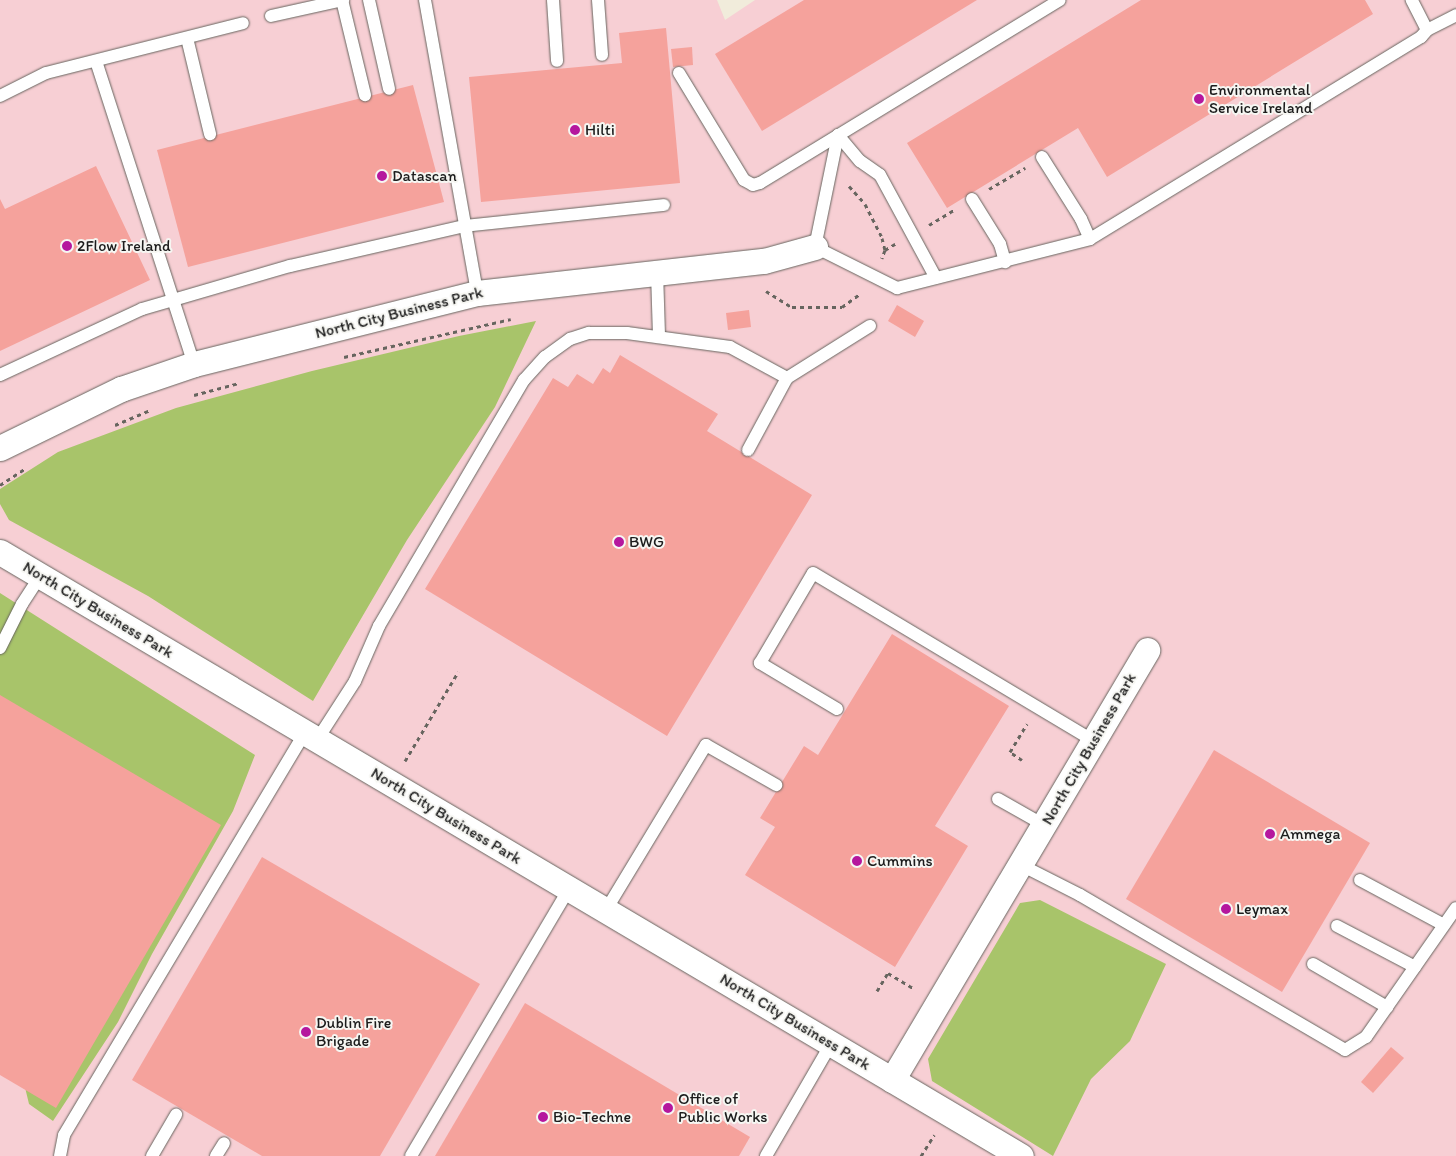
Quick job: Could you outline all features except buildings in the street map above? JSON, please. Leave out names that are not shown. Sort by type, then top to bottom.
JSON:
[{"type":"street","name":"North City Business Park","points":[[0,448],[121,389],[194,364],[477,292],[764,261],[815,247]]},
{"type":"street","name":"North City Business Park","points":[[0,552],[1021,1156]]},
{"type":"street","name":"North City Business Park","points":[[892,1080],[1147,650]]},
{"type":"lane","points":[[271,16],[342,0],[365,95]]},
{"type":"lane","points":[[369,0],[389,89]]},
{"type":"lane","points":[[425,0],[477,292]]},
{"type":"lane","points":[[552,0],[557,61]]},
{"type":"lane","points":[[598,0],[602,55]]},
{"type":"lane","points":[[679,73],[744,180],[753,185],[760,183],[1060,0]]},
{"type":"lane","points":[[1412,0],[1427,30]]},
{"type":"lane","points":[[838,135],[815,247],[898,288],[1090,239],[1421,37],[1427,30],[1456,15]]},
{"type":"lane","points":[[0,96],[46,73],[243,23]]},
{"type":"lane","points":[[187,38],[210,134]]},
{"type":"lane","points":[[96,61],[171,298],[194,364]]},
{"type":"lane","points":[[838,135],[860,161],[880,175],[936,278]]},
{"type":"lane","points":[[1042,157],[1081,219],[1090,239]]},
{"type":"lane","points":[[972,199],[1000,244],[1005,262]]},
{"type":"lane","points":[[0,375],[142,309],[171,298],[290,266],[464,226],[664,205]]},
{"type":"lane","points":[[657,272],[659,338]]},
{"type":"lane","points":[[748,450],[787,378],[870,326]]},
{"type":"lane","points":[[60,1156],[64,1135],[311,736],[356,681],[379,626],[524,380],[545,357],[570,339],[580,336],[627,333],[730,347],[787,378]]},
{"type":"lane","points":[[837,709],[760,663],[813,573],[1094,741]]},
{"type":"lane","points":[[0,648],[22,604],[41,576]]},
{"type":"lane","points":[[606,910],[706,745],[776,785]]},
{"type":"lane","points":[[998,799],[1044,825]]},
{"type":"lane","points":[[1021,865],[1080,895],[1345,1050],[1366,1037],[1456,908]]},
{"type":"lane","points":[[1360,880],[1444,925]]},
{"type":"lane","points":[[411,1156],[569,888]]},
{"type":"lane","points":[[1337,926],[1415,967]]},
{"type":"lane","points":[[1313,964],[1387,1007]]},
{"type":"lane","points":[[766,1156],[831,1044]]},
{"type":"lane","points":[[152,1156],[176,1115]]},
{"type":"lane","points":[[216,1156],[224,1143]]},
{"type":"path","points":[[759,291],[768,290],[792,307],[842,307],[863,292],[876,278],[885,250],[882,238],[865,204],[850,186]]},
{"type":"path","points":[[341,358],[518,317]]},
{"type":"path","points":[[185,398],[248,381]]},
{"type":"path","points":[[114,425],[158,407]]},
{"type":"path","points":[[0,486],[31,464]]},
{"type":"path","points":[[392,784],[458,672]]},
{"type":"path","points":[[1022,760],[1010,752],[1037,707]]},
{"type":"path","points":[[877,990],[888,973],[938,1003]]},
{"type":"shaded area","points":[[0,0],[717,0],[725,20],[755,0],[1456,0],[1456,1156],[0,1156]]},
{"type":"green space","points":[[536,321],[495,407],[407,540],[313,701],[148,596],[9,520],[0,504],[0,489],[58,452],[176,408],[312,371],[459,336]]},
{"type":"green space","points":[[0,593],[255,755],[233,811],[152,954],[118,1022],[53,1121],[29,1104],[9,1021],[0,1017]]},
{"type":"green space","points":[[1040,900],[1166,964],[1130,1041],[1091,1079],[1053,1156],[932,1081],[928,1059],[1020,903]]},
{"type":"place","name":"Environmental Service Ireland","points":[[1199,99]]},
{"type":"place","name":"Hilti","points":[[575,130]]},
{"type":"place","name":"Datascan","points":[[382,176]]},
{"type":"place","name":"2Flow Ireland","points":[[67,246]]},
{"type":"place","name":"BWG","points":[[619,542]]},
{"type":"place","name":"Ammega","points":[[1270,834]]},
{"type":"place","name":"Cummins","points":[[857,861]]},
{"type":"place","name":"Leymax","points":[[1226,909]]},
{"type":"place","name":"Dublin Fire Brigade","points":[[306,1032]]},
{"type":"place","name":"Office of Public Works","points":[[668,1108]]},
{"type":"place","name":"Bio-Techne","points":[[543,1117]]}]
